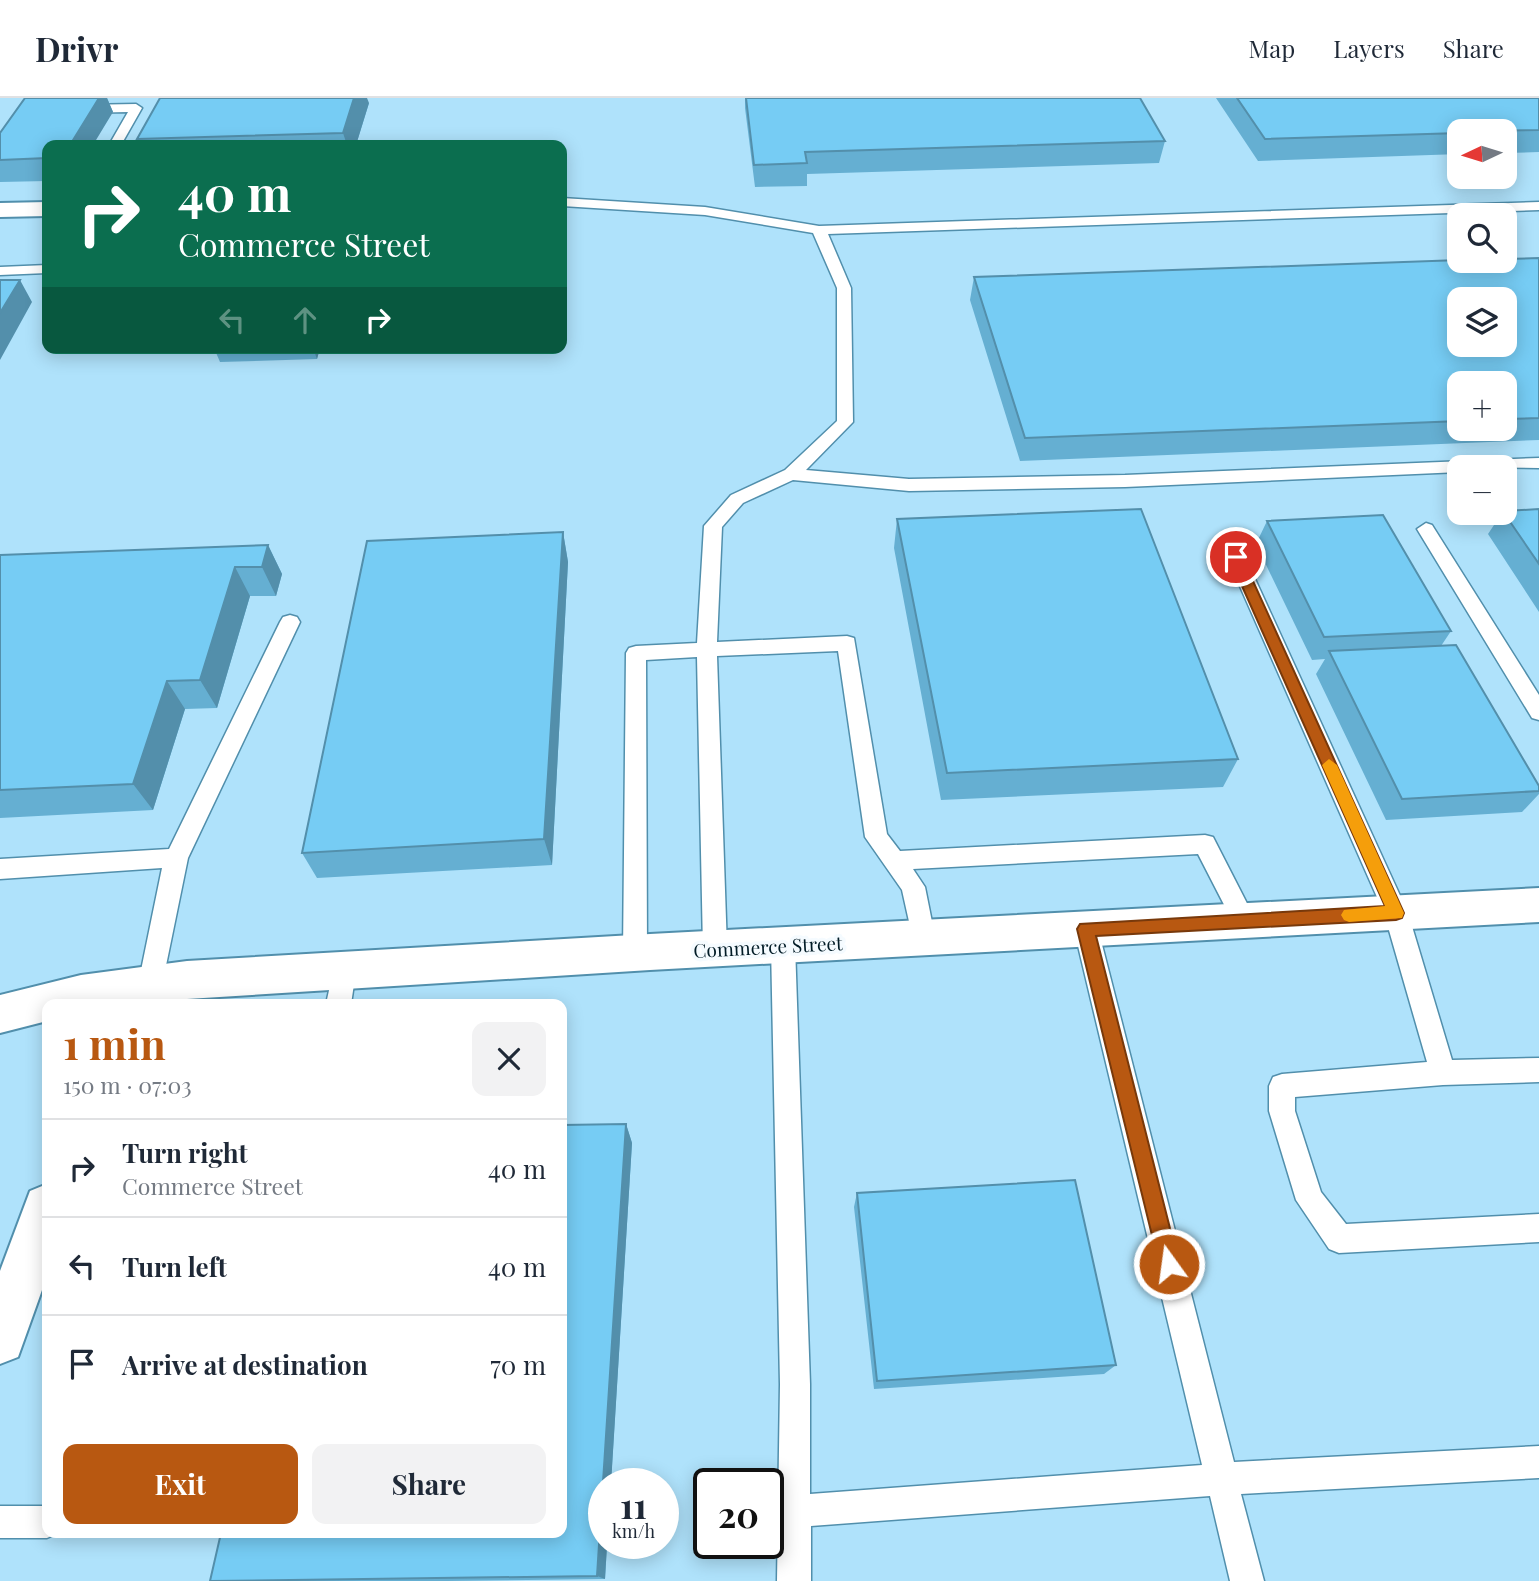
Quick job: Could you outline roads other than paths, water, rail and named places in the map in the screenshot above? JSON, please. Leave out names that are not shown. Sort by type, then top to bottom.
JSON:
[{"type":"street","points":[[0,210],[42,209]]},
{"type":"street","name":"Commerce Street","points":[[81,999],[150,985],[341,988],[635,953],[1539,905]]},
{"type":"street","name":"Commerce Street","points":[[0,1014],[42,1006]]},
{"type":"street","points":[[0,1339],[42,1222]]},
{"type":"lane","points":[[72,109],[136,107],[118,140]]},
{"type":"lane","points":[[567,202],[705,211],[820,230],[1539,206]]},
{"type":"lane","points":[[715,949],[707,650],[713,526],[737,499],[791,474],[845,422],[844,288],[820,230]]},
{"type":"lane","points":[[0,271],[42,269]]},
{"type":"lane","points":[[791,474],[922,485],[1125,481],[1539,463]]},
{"type":"lane","points":[[1426,529],[1539,712]]},
{"type":"lane","points":[[1236,557],[1396,913],[1443,1073]]},
{"type":"lane","points":[[150,985],[176,858],[290,622]]},
{"type":"lane","points":[[635,953],[636,653],[847,643],[876,837],[914,887],[923,937]]},
{"type":"lane","points":[[894,861],[1205,844],[1244,921]]},
{"type":"lane","points":[[0,869],[176,858]]},
{"type":"lane","points":[[1086,929],[1247,1581]]},
{"type":"lane","points":[[783,945],[795,1384],[794,1581]]},
{"type":"lane","points":[[1539,1070],[1443,1073],[1282,1086],[1282,1111],[1310,1200],[1339,1239],[1539,1228]]},
{"type":"lane","points":[[794,1511],[1222,1479],[1539,1462]]},
{"type":"lane","points":[[0,1522],[42,1522]]}]
